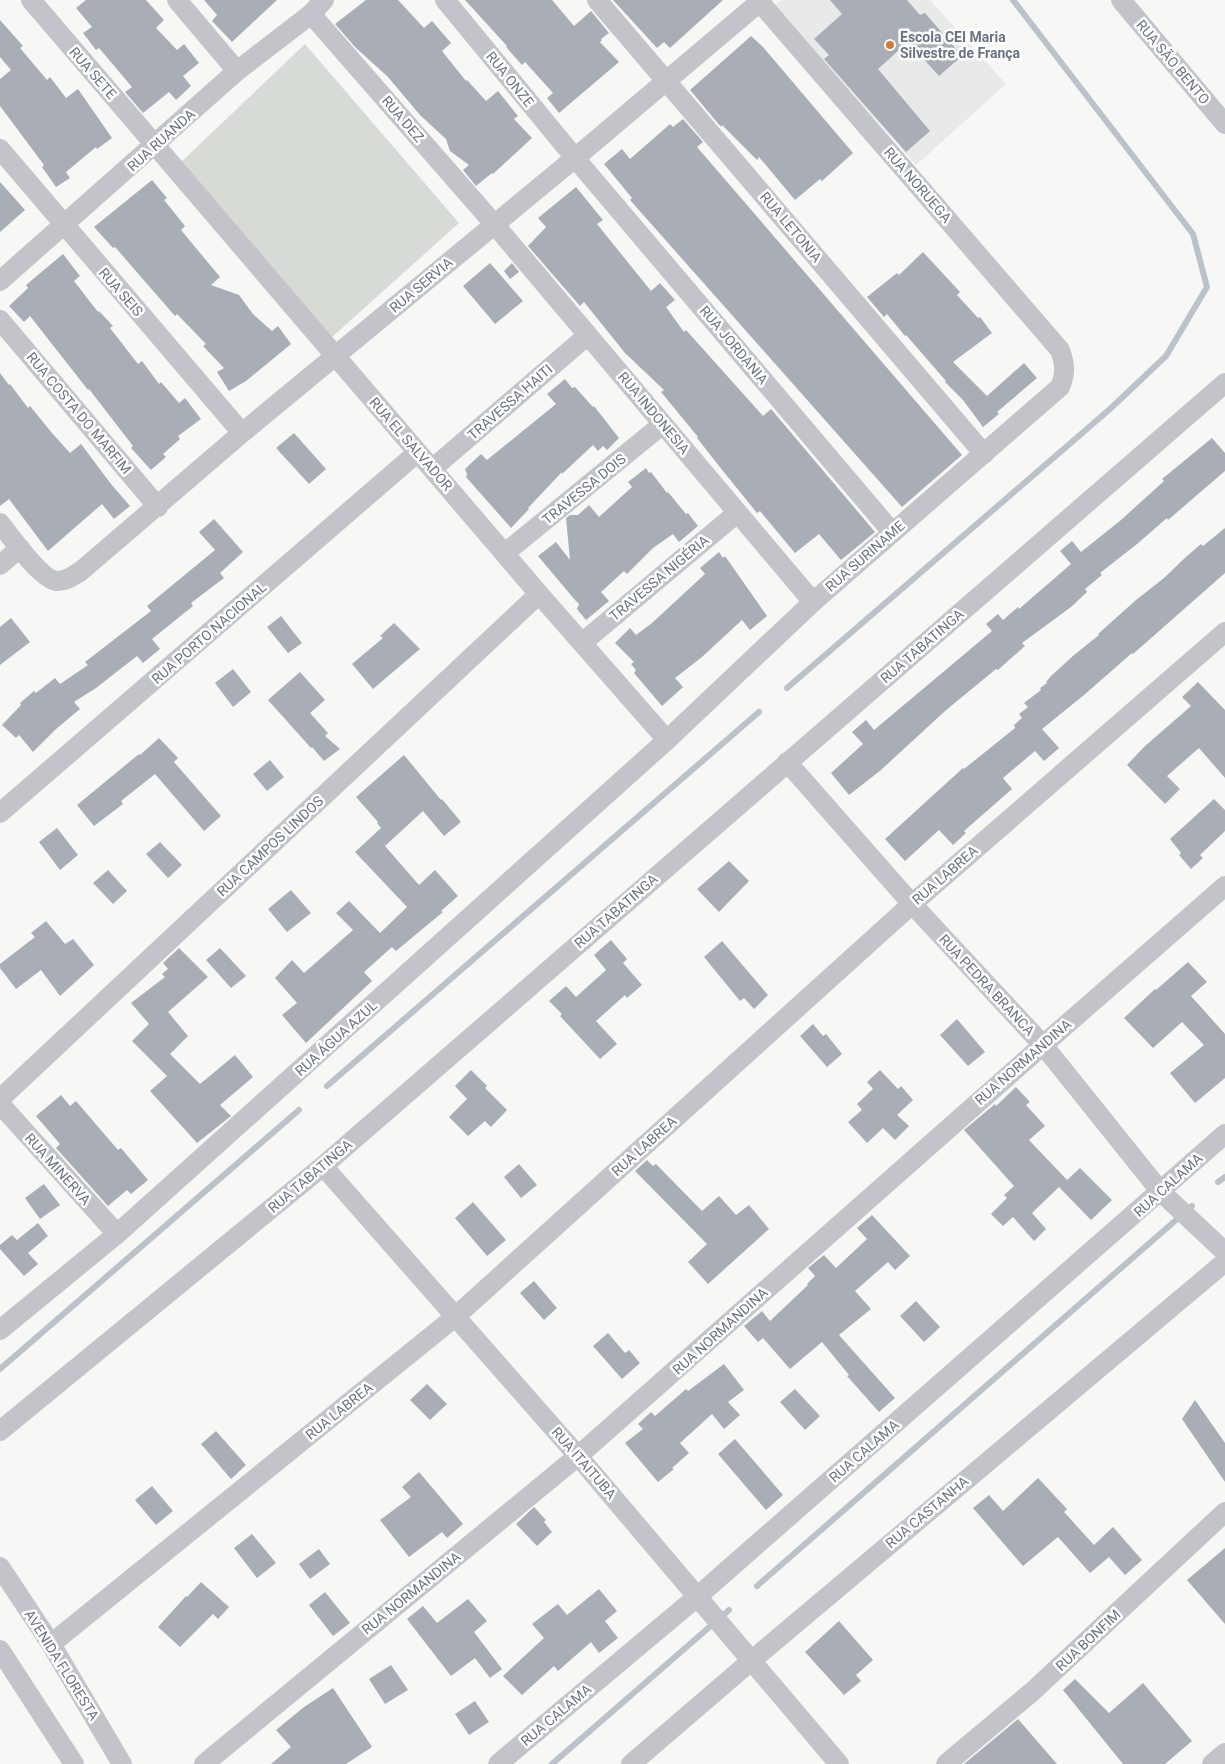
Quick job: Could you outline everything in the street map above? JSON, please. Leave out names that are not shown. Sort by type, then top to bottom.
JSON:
[{"type":"street","name":"RUA SETE","points":[[31,0],[155,145]]},
{"type":"street","points":[[177,0],[237,71]]},
{"type":"street","name":"RUA ONZE","points":[[445,0],[575,158]]},
{"type":"street","name":"RUA LETONIA","points":[[597,0],[984,454]]},
{"type":"street","name":"RUA SÃO BENTO","points":[[1121,0],[1225,124]]},
{"type":"street","name":"RUA SERVIA","points":[[20,548],[45,576],[56,581],[67,579],[81,571],[760,1]]},
{"type":"street","name":"RUA NORUEGA","points":[[760,1],[1060,350],[1065,364],[1064,376]]},
{"type":"street","name":"RUA RUANDA","points":[[0,281],[237,71],[318,7]]},
{"type":"street","name":"RUA DEZ","points":[[318,7],[495,224]]},
{"type":"street","name":"RUA EL SALVADOR","points":[[155,145],[539,594],[668,740]]},
{"type":"street","name":"RUA SEIS","points":[[0,149],[242,434]]},
{"type":"street","name":"RUA JORDANIA","points":[[575,158],[892,532]]},
{"type":"street","name":"RUA INDONESIA","points":[[495,224],[812,602]]},
{"type":"street","name":"RUA COSTA DO MARFIM","points":[[0,320],[158,507]]},
{"type":"street","name":"TRAVESSA HAITI","points":[[432,469],[588,335]]},
{"type":"street","name":"RUA SURINAME","points":[[668,740],[812,602],[1060,387],[1064,376]]},
{"type":"street","name":"RUA TABATINGA","points":[[0,1431],[323,1166],[1225,383]]},
{"type":"street","name":"TRAVESSA DOIS","points":[[505,553],[663,424]]},
{"type":"street","name":"RUA PORTO NACIONAL","points":[[0,813],[418,452]]},
{"type":"street","name":"TRAVESSA NIGÉRIA","points":[[582,643],[737,513]]},
{"type":"street","points":[[0,523],[20,548],[0,565]]},
{"type":"street","name":"RUA CAMPOS LINDOS","points":[[0,1099],[539,594]]},
{"type":"street","name":"RUA LABREA","points":[[51,1644],[456,1317],[912,904],[1225,632]]},
{"type":"street","name":"RUA ÁGUA AZUL","points":[[0,1330],[117,1234],[668,740]]},
{"type":"street","name":"RUA PEDRA BRANCA","points":[[787,762],[912,904],[1043,1045],[1162,1192],[1225,1252]]},
{"type":"street","name":"RUA NORMANDINA","points":[[204,1764],[578,1456],[1225,886]]},
{"type":"street","name":"RUA MINERVA","points":[[0,1104],[117,1234]]},
{"type":"street","name":"RUA CALAMA","points":[[498,1764],[698,1596],[1162,1192],[1225,1134]]},
{"type":"street","name":"RUA ITAITUBA","points":[[323,1166],[578,1456],[839,1764]]},
{"type":"street","name":"RUA CASTANHA","points":[[631,1764],[1225,1262]]},
{"type":"street","name":"RUA BONFIM","points":[[946,1764],[1033,1691],[1225,1512]]},
{"type":"street","name":"AVENIDA FLORESTA","points":[[0,1567],[51,1644],[122,1764]]},
{"type":"street","points":[[0,1650],[74,1764]]},
{"type":"street","points":[[1212,1764],[1225,1753]]},
{"type":"shaded area","name":"Escola CEI Maria Silvestre de França","points":[[781,0],[930,0],[1006,84],[916,165],[774,6]]},
{"type":"shaded area","points":[[305,44],[459,223],[331,338],[181,162]]},
{"type":"building","points":[[86,0],[146,0],[164,20],[156,28],[177,50],[184,44],[199,63],[183,76],[191,86],[176,100],[169,92],[143,113],[125,92],[132,87],[99,48],[96,50],[83,33],[92,27],[76,8]]},
{"type":"building","points":[[204,0],[277,0],[232,42],[212,21],[217,15]]},
{"type":"building","points":[[366,0],[398,0],[424,28],[432,21],[451,43],[442,51],[466,81],[486,101],[498,91],[518,116],[514,119],[532,138],[493,174],[476,186],[463,170],[469,165],[450,151],[446,139],[420,115],[388,77],[355,47],[335,24]]},
{"type":"building","points":[[465,0],[552,0],[574,26],[591,11],[609,33],[600,42],[619,62],[559,113],[547,98],[553,93],[525,62],[522,65]]},
{"type":"building","points":[[613,0],[723,0],[670,48],[664,42],[657,48]]},
{"type":"building","points":[[830,0],[907,0],[920,15],[925,13],[962,56],[939,76],[908,42],[878,69],[930,131],[906,152],[824,59],[829,55],[814,39],[842,14]]},
{"type":"building","points":[[0,20],[23,46],[20,48],[47,80],[50,77],[66,98],[78,89],[112,138],[97,149],[96,147],[66,172],[70,178],[56,187],[42,167],[44,165],[0,106],[0,79],[11,70],[0,57]]},
{"type":"building","points":[[751,36],[763,47],[853,153],[822,181],[820,179],[795,200],[759,157],[757,160],[722,125],[721,127],[690,90]]},
{"type":"building","points":[[683,119],[703,142],[697,147],[962,455],[902,507],[630,200],[632,198],[604,164],[622,149],[630,159],[670,124],[673,127]]},
{"type":"building","points":[[152,180],[167,198],[164,200],[185,226],[181,230],[220,277],[211,285],[239,295],[253,314],[272,331],[278,326],[291,344],[246,381],[229,391],[217,372],[224,368],[203,346],[206,344],[177,314],[175,316],[115,247],[113,248],[94,227]]},
{"type":"building","points":[[0,182],[25,210],[0,232]]},
{"type":"building","points":[[576,187],[603,220],[597,224],[651,291],[660,283],[675,300],[666,307],[684,332],[686,330],[763,416],[771,409],[875,532],[841,560],[819,534],[795,553],[760,511],[757,513],[723,471],[661,392],[664,390],[625,353],[584,302],[580,306],[528,246],[546,227],[538,218]]},
{"type":"building","points":[[923,252],[960,292],[957,295],[978,318],[980,317],[992,333],[953,362],[987,396],[1024,363],[1037,378],[997,412],[999,414],[983,427],[963,400],[945,382],[906,335],[887,314],[884,317],[867,297],[897,273],[899,275]]},
{"type":"building","points":[[63,254],[80,276],[74,281],[98,312],[113,326],[110,328],[138,364],[142,361],[159,384],[161,382],[179,403],[185,398],[201,419],[178,436],[180,439],[163,454],[166,457],[151,470],[131,448],[133,446],[30,316],[24,322],[9,306],[28,288],[26,285]]},
{"type":"building","points":[[490,263],[523,301],[495,324],[463,286]]},
{"type":"building","points":[[512,263],[519,272],[510,279],[504,271]]},
{"type":"building","points":[[0,373],[28,408],[30,406],[70,453],[81,444],[130,506],[114,519],[102,504],[48,551],[9,499],[0,506]]},
{"type":"building","points":[[565,379],[572,388],[575,387],[594,406],[619,438],[607,450],[603,446],[598,451],[593,445],[562,474],[562,472],[511,528],[466,477],[465,469],[481,454],[487,460],[556,404],[547,394]]},
{"type":"building","points":[[294,433],[326,469],[309,484],[276,448]]},
{"type":"building","points":[[1212,438],[1225,453],[1225,471],[1168,520],[1167,518],[1100,573],[1102,575],[1085,589],[1087,592],[1071,607],[1022,643],[1025,646],[998,670],[996,669],[945,711],[881,770],[849,795],[831,773],[863,744],[852,732],[866,720],[874,730],[992,631],[986,624],[998,614],[1003,620],[1018,607],[1019,609],[1071,564],[1060,551],[1072,541],[1081,552],[1121,520],[1164,481],[1162,479]]},
{"type":"building","points":[[646,468],[698,526],[679,542],[673,534],[653,548],[627,574],[624,571],[601,592],[609,601],[586,620],[577,609],[579,604],[538,556],[556,542],[570,560],[566,518],[570,515],[578,515],[589,505],[599,517],[632,487],[628,482]]},
{"type":"building","points":[[214,519],[243,552],[220,573],[224,578],[191,603],[193,606],[152,639],[160,649],[143,663],[137,656],[96,688],[74,702],[80,709],[33,752],[19,735],[16,738],[2,725],[21,705],[20,703],[34,691],[36,693],[55,678],[60,684],[88,665],[85,662],[151,611],[147,606],[215,550],[199,532]]},
{"type":"building","points":[[1225,528],[1225,573],[1133,654],[1042,729],[1059,748],[1044,761],[1035,751],[1003,778],[1012,789],[964,831],[966,833],[953,845],[939,830],[905,861],[885,839],[963,768],[1015,728],[1014,725],[1022,718],[1019,714],[1028,707],[1024,703],[1041,690],[1040,688],[1047,683],[1051,676],[1201,544],[1203,546]]},
{"type":"building","points":[[719,552],[723,558],[725,556],[767,616],[750,630],[742,620],[702,657],[675,678],[683,687],[662,706],[634,673],[636,670],[631,664],[634,662],[615,643],[630,628],[636,635],[652,623],[705,574],[700,568]]},
{"type":"building","points":[[281,616],[302,643],[288,653],[267,627]]},
{"type":"building","points":[[11,618],[30,642],[0,665],[0,627]]},
{"type":"building","points":[[394,623],[420,649],[373,689],[352,664],[383,638],[380,636]]},
{"type":"building","points":[[233,669],[251,692],[233,707],[215,683]]},
{"type":"building","points":[[300,672],[325,700],[310,713],[328,733],[325,736],[340,749],[324,761],[268,700]]},
{"type":"building","points":[[1198,682],[1225,710],[1225,778],[1199,748],[1167,776],[1180,789],[1165,804],[1127,765],[1144,747],[1191,706],[1182,697]]},
{"type":"building","points":[[159,738],[178,758],[174,762],[221,816],[204,831],[155,774],[121,801],[123,804],[94,826],[77,805]]},
{"type":"building","points":[[404,755],[461,822],[444,836],[423,811],[385,846],[419,885],[435,870],[458,896],[441,911],[443,912],[396,951],[392,947],[364,972],[372,981],[306,1043],[282,1015],[297,1003],[275,978],[292,960],[304,973],[353,930],[336,913],[349,901],[380,933],[407,907],[355,852],[381,828],[356,797]]},
{"type":"building","points":[[270,760],[284,777],[267,791],[253,774]]},
{"type":"building","points":[[1214,799],[1225,810],[1225,831],[1200,855],[1203,858],[1191,869],[1179,855],[1181,853],[1170,839]]},
{"type":"building","points":[[57,828],[78,855],[60,870],[39,842]]},
{"type":"building","points":[[160,842],[182,865],[168,878],[146,854]]},
{"type":"building","points":[[729,861],[749,881],[719,912],[697,889]]},
{"type":"building","points":[[108,870],[127,891],[113,904],[93,883]]},
{"type":"building","points":[[291,890],[311,913],[287,932],[268,909]]},
{"type":"building","points":[[46,921],[65,944],[73,939],[94,965],[60,996],[41,970],[16,989],[0,968],[0,964],[35,937],[31,933]]},
{"type":"building","points":[[611,940],[627,959],[623,963],[642,985],[627,998],[625,995],[596,1021],[617,1044],[600,1059],[560,1016],[562,1014],[549,1001],[566,986],[576,997],[606,970],[594,955]]},
{"type":"building","points":[[722,941],[768,995],[754,1009],[744,998],[740,1001],[704,957]]},
{"type":"building","points":[[179,948],[208,977],[168,1012],[188,1036],[170,1054],[200,1084],[235,1055],[253,1077],[220,1105],[231,1116],[197,1143],[150,1091],[167,1076],[132,1041],[149,1024],[131,1003],[165,977],[162,974],[168,969],[163,963]]},
{"type":"building","points":[[220,948],[246,976],[231,988],[206,960]]},
{"type":"building","points":[[1188,962],[1207,982],[1191,996],[1225,1034],[1225,1078],[1195,1103],[1170,1073],[1204,1045],[1182,1022],[1153,1048],[1124,1018]]},
{"type":"building","points":[[957,1019],[985,1052],[968,1066],[940,1035]]},
{"type":"building","points":[[813,1024],[823,1036],[826,1034],[842,1054],[827,1067],[800,1036]]},
{"type":"building","points":[[471,1070],[487,1086],[485,1088],[507,1110],[491,1127],[485,1121],[468,1136],[449,1117],[467,1099],[455,1086]]},
{"type":"building","points":[[880,1070],[898,1089],[901,1086],[913,1100],[897,1115],[909,1126],[895,1140],[883,1128],[867,1143],[848,1122],[862,1110],[857,1104],[873,1089],[867,1082]]},
{"type":"building","points":[[1016,1087],[1030,1102],[1026,1105],[1045,1126],[1029,1140],[1067,1180],[1080,1168],[1112,1200],[1091,1220],[1059,1187],[1032,1213],[1046,1229],[1034,1241],[1013,1217],[1003,1226],[991,1214],[1007,1198],[1004,1195],[1014,1186],[964,1130],[995,1104],[996,1106]]},
{"type":"building","points":[[61,1095],[70,1106],[76,1101],[118,1150],[121,1148],[148,1180],[131,1194],[127,1190],[108,1206],[56,1148],[60,1144],[36,1116]]},
{"type":"building","points":[[647,1160],[653,1166],[656,1164],[702,1211],[719,1196],[736,1215],[749,1205],[769,1229],[708,1284],[688,1262],[707,1244],[635,1171]]},
{"type":"building","points":[[519,1164],[537,1185],[521,1198],[504,1177]]},
{"type":"building","points":[[44,1184],[60,1205],[40,1219],[25,1198]]},
{"type":"building","points":[[473,1202],[506,1240],[487,1256],[455,1218]]},
{"type":"building","points":[[872,1215],[910,1256],[895,1270],[888,1262],[855,1291],[871,1309],[839,1335],[895,1398],[879,1412],[847,1376],[849,1375],[822,1342],[790,1369],[763,1338],[758,1342],[744,1326],[762,1311],[770,1321],[808,1285],[815,1276],[808,1268],[824,1255],[836,1268],[867,1239],[857,1228]]},
{"type":"building","points":[[38,1223],[48,1236],[28,1253],[38,1264],[24,1276],[0,1249],[0,1245],[12,1235],[17,1240]]},
{"type":"building","points":[[534,1281],[557,1308],[544,1320],[520,1293]]},
{"type":"building","points":[[916,1301],[940,1327],[924,1342],[900,1316]]},
{"type":"building","points":[[608,1333],[625,1353],[629,1350],[640,1363],[622,1379],[593,1346]]},
{"type":"building","points":[[724,1364],[744,1390],[728,1402],[740,1415],[724,1429],[712,1414],[680,1443],[689,1453],[658,1482],[625,1443],[643,1429],[638,1424],[651,1412],[655,1416],[686,1389],[688,1391]]},
{"type":"building","points":[[427,1384],[447,1404],[430,1420],[410,1400]]},
{"type":"building","points":[[795,1389],[820,1416],[805,1430],[780,1402]]},
{"type":"building","points":[[1195,1400],[1225,1443],[1225,1482],[1182,1419]]},
{"type":"building","points":[[216,1431],[246,1465],[231,1479],[201,1444]]},
{"type":"building","points":[[735,1439],[783,1495],[766,1510],[718,1454]]},
{"type":"building","points":[[419,1472],[463,1524],[447,1538],[442,1532],[409,1557],[380,1520],[411,1497],[402,1487]]},
{"type":"building","points":[[1038,1478],[1067,1509],[1064,1512],[1094,1545],[1113,1527],[1142,1560],[1125,1575],[1109,1557],[1090,1573],[1058,1537],[1023,1566],[973,1508],[989,1495],[1003,1511]]},
{"type":"building","points":[[152,1486],[173,1511],[156,1525],[135,1500]]},
{"type":"building","points":[[534,1507],[546,1520],[544,1522],[552,1532],[537,1546],[516,1524]]},
{"type":"building","points":[[252,1534],[276,1563],[257,1578],[234,1548]]},
{"type":"building","points":[[1225,1548],[1225,1624],[1187,1580]]},
{"type":"building","points":[[319,1549],[330,1564],[310,1579],[299,1564]]},
{"type":"building","points":[[201,1582],[229,1607],[218,1619],[213,1614],[180,1647],[158,1627]]},
{"type":"building","points":[[599,1589],[617,1611],[605,1621],[618,1638],[599,1653],[591,1642],[558,1671],[554,1666],[522,1695],[503,1676],[544,1638],[532,1624],[558,1604],[567,1615]]},
{"type":"building","points":[[325,1592],[350,1623],[333,1636],[309,1605]]},
{"type":"building","points":[[468,1599],[487,1621],[474,1632],[502,1669],[490,1678],[475,1658],[451,1676],[407,1619],[423,1606],[437,1623]]},
{"type":"building","points":[[839,1621],[873,1660],[856,1675],[861,1681],[844,1695],[805,1652]]},
{"type":"building","points":[[391,1665],[408,1690],[385,1704],[369,1679]]},
{"type":"building","points":[[1075,1679],[1109,1713],[1143,1683],[1192,1741],[1165,1764],[1123,1764],[1063,1690]]},
{"type":"building","points":[[333,1688],[372,1747],[346,1764],[271,1764],[291,1747],[276,1730],[304,1707]]},
{"type":"building","points":[[475,1701],[489,1722],[469,1735],[455,1714]]},
{"type":"building","points":[[1018,1719],[1057,1764],[964,1764]]},
{"type":"waterway","points":[[787,688],[1110,409],[1166,356],[1207,287],[1193,234],[1013,0]]},
{"type":"waterway","points":[[327,1086],[759,712]]},
{"type":"waterway","points":[[0,1369],[299,1110]]},
{"type":"waterway","points":[[1218,1182],[1225,1177]]},
{"type":"waterway","points":[[757,1586],[1192,1206]]},
{"type":"waterway","points":[[552,1764],[729,1610]]},
{"type":"place","name":"Escola CEI Maria Silvestre de França","points":[[890,45]]}]
